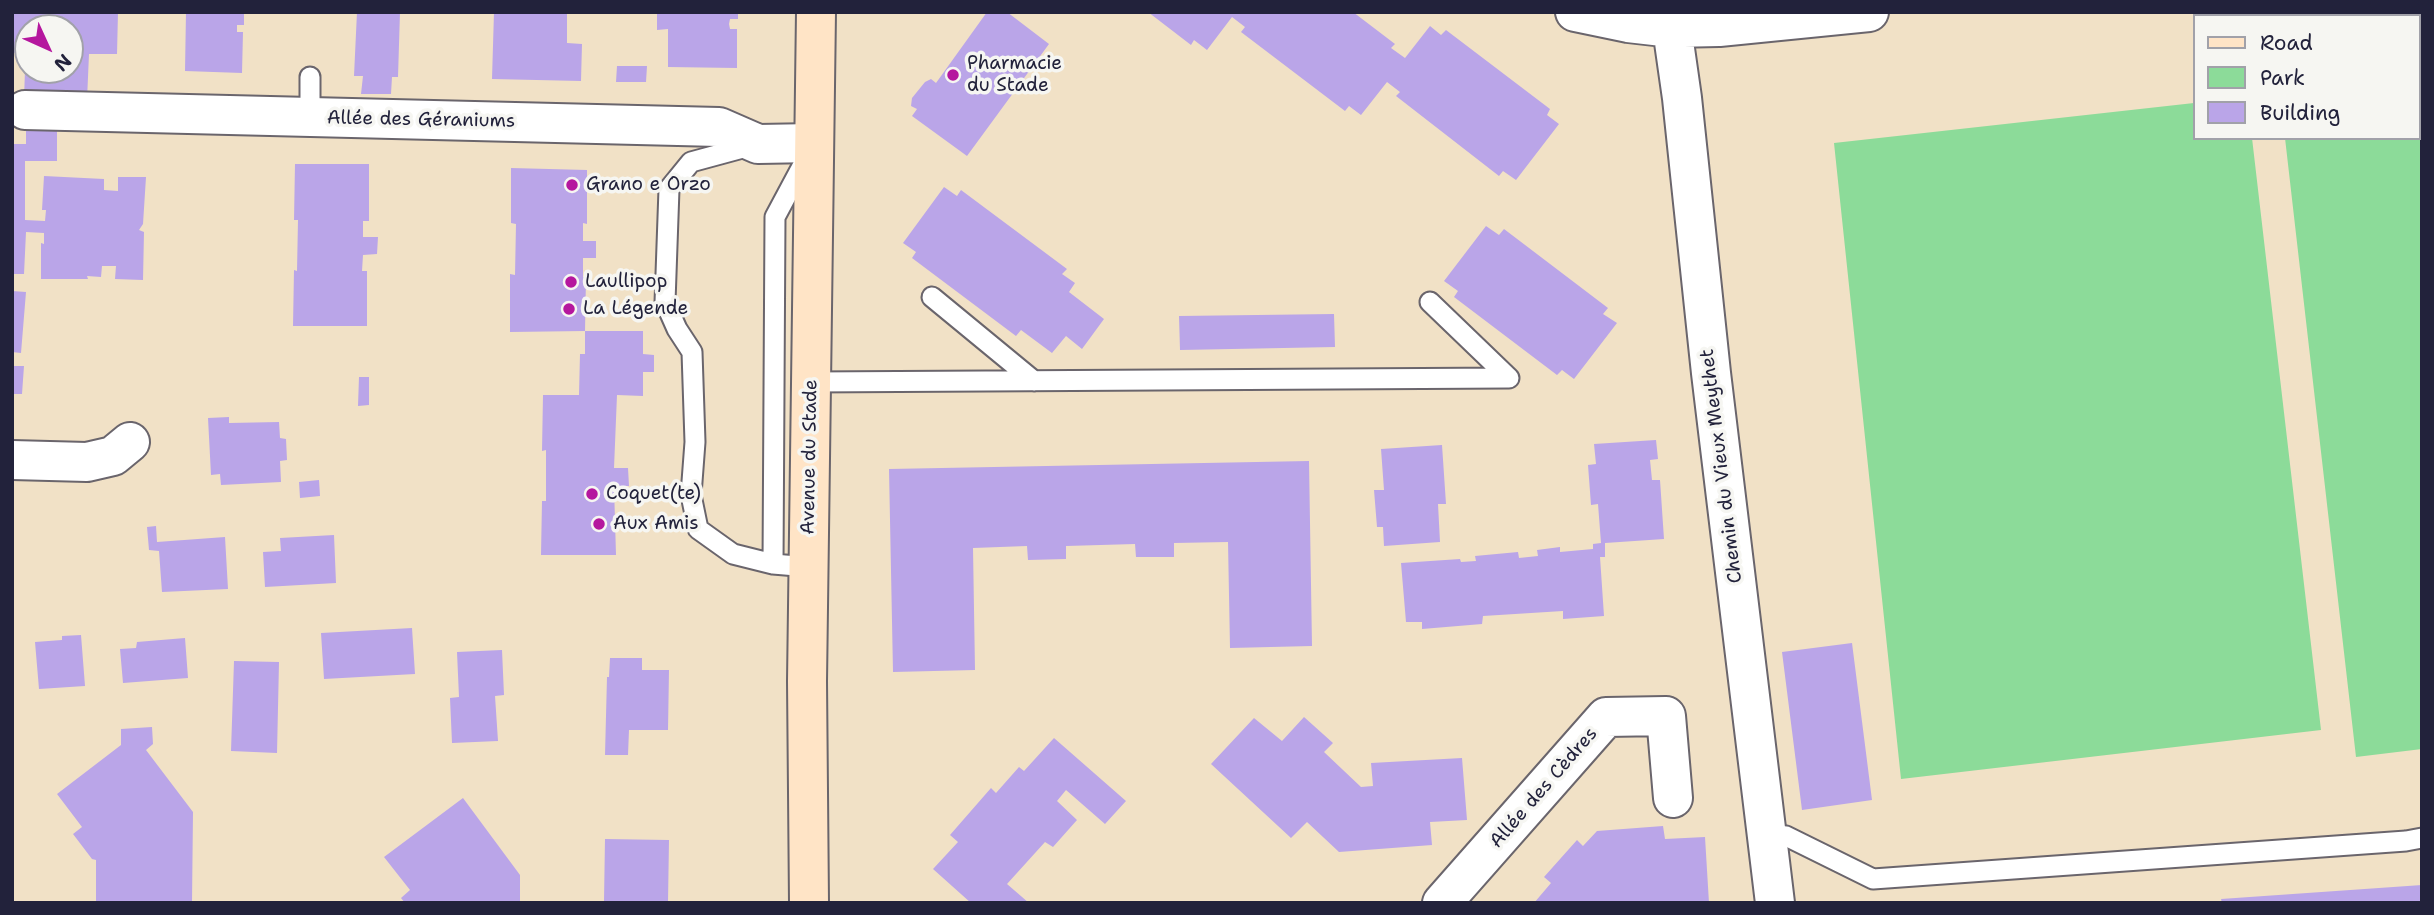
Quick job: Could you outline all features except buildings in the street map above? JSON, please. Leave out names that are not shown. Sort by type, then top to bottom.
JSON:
[{"type":"main road","name":"Avenue du Stade","points":[[809,903],[807,681],[791,565],[811,382],[816,12]]},
{"type":"street","points":[[1575,12],[1628,23],[1672,28],[1718,27],[1869,12]]},
{"type":"street","name":"Chemin du Vieux Meythet","points":[[1672,28],[1684,112],[1712,384],[1774,903]]},
{"type":"street","name":"Allée des Géraniums","points":[[25,110],[719,127],[758,144],[814,143]]},
{"type":"street","points":[[12,460],[87,462],[113,456],[130,442]]},
{"type":"street","name":"Allée des Cèdres","points":[[1442,903],[1606,717],[1667,716],[1673,798]]},
{"type":"lane","points":[[310,77],[310,117]]},
{"type":"lane","points":[[758,144],[691,162],[669,189],[665,302],[677,329],[692,352],[695,442],[691,495],[698,529],[733,554],[791,565],[775,218],[814,143]]},
{"type":"lane","points":[[932,297],[1034,381]]},
{"type":"lane","points":[[811,382],[1509,378],[1430,302]]},
{"type":"lane","points":[[1766,834],[1786,836],[1873,879],[2422,838]]},
{"type":"green space","points":[[2422,74],[2422,749],[2356,757],[2285,140],[2420,140]]},
{"type":"green space","points":[[2192,103],[2192,140],[2252,140],[2321,730],[1901,779],[1834,143]]},
{"type":"place","name":"Pharmacie du Stade","points":[[953,75]]},
{"type":"place","name":"Grano e Orzo","points":[[572,185]]},
{"type":"place","name":"Laullipop","points":[[571,282]]},
{"type":"place","name":"La Légende","points":[[569,309]]},
{"type":"place","name":"Coquet(te)","points":[[592,494]]},
{"type":"place","name":"Aux Amis","points":[[599,524]]}]
